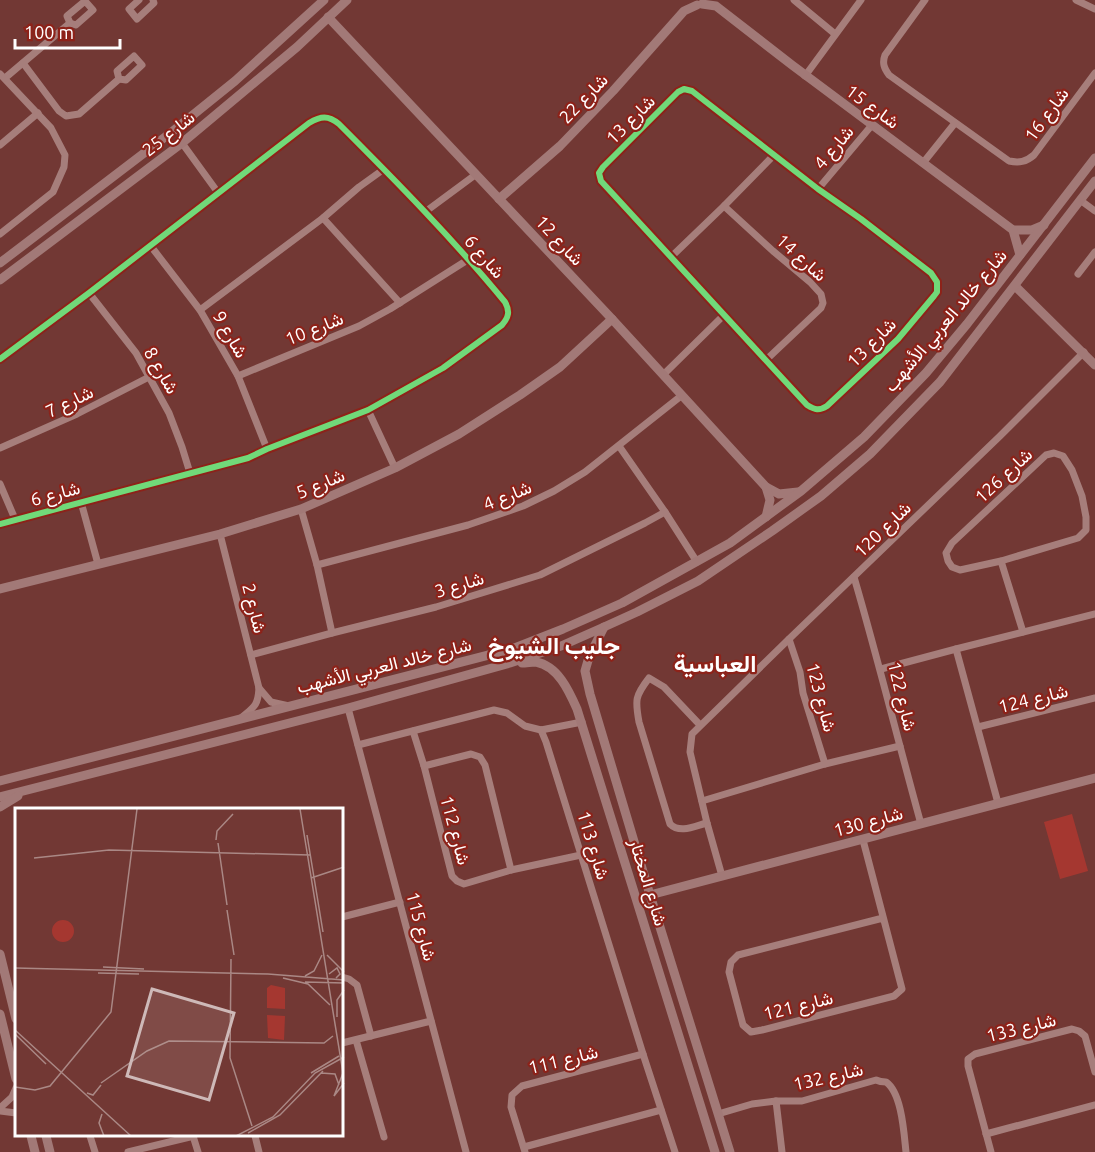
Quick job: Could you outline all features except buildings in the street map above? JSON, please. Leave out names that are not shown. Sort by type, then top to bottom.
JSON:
[{"type":"street","points":[[139,0],[129,9],[137,19],[154,3],[153,0]]},
{"type":"street","name":"شارع 25","points":[[0,263],[226,88],[324,0]]},
{"type":"street","name":"شارع 25","points":[[0,280],[182,144],[297,47],[347,0]]},
{"type":"street","points":[[794,0],[835,34]]},
{"type":"street","points":[[805,76],[861,0]]},
{"type":"street","name":"شارع 16","points":[[925,0],[885,55],[883,65],[889,75],[1009,161],[1023,162],[1034,155],[1095,73]]},
{"type":"street","points":[[1076,0],[1095,9]]},
{"type":"street","name":"شارع 22","points":[[499,199],[560,146],[613,92],[684,11],[702,2]]},
{"type":"street","name":"شارع 15","points":[[702,2],[1012,230]]},
{"type":"street","name":"شارع 12","points":[[328,17],[612,319],[766,487]]},
{"type":"street","points":[[0,234],[53,192],[64,167],[65,155],[51,128],[2,76],[23,63],[70,23]]},
{"type":"street","points":[[23,63],[59,111],[66,116],[79,114],[119,79]]},
{"type":"street","name":"شارع 13","points":[[671,257],[601,181],[599,173],[678,92],[684,89],[692,91],[774,155]]},
{"type":"street","points":[[0,145],[38,113]]},
{"type":"street","name":"شارع 6","points":[[0,359],[309,123],[326,116],[333,118],[470,259],[505,302],[509,314],[502,325],[443,368],[368,410],[248,458],[0,524]]},
{"type":"street","points":[[923,163],[955,123]]},
{"type":"street","name":"4 شارع","points":[[818,189],[872,125]]},
{"type":"street","points":[[182,144],[219,194]]},
{"type":"street","points":[[671,257],[774,155]]},
{"type":"street","name":"13 شارع","points":[[671,257],[807,405],[814,409],[827,406],[898,339],[937,292],[937,282],[931,273],[774,155]]},
{"type":"street","name":"شارع خالد العربي الأشهب","points":[[0,781],[512,649],[622,603],[730,543],[801,491],[864,437],[912,388],[967,324],[1095,158]]},
{"type":"street","points":[[200,310],[384,169]]},
{"type":"street","points":[[425,212],[475,175]]},
{"type":"street","name":"شارع خالد العربي الأشهب","points":[[0,797],[348,708],[510,663],[561,646],[638,612],[698,581],[821,496],[870,454],[940,382],[1095,181]]},
{"type":"street","points":[[1080,200],[1095,211]]},
{"type":"street","name":"14 شارع","points":[[724,206],[821,294],[821,308],[766,360]]},
{"type":"street","points":[[323,218],[400,303]]},
{"type":"street","points":[[1020,255],[1012,230],[1032,230],[1044,225]]},
{"type":"street","name":"شارع 9","points":[[150,245],[200,310],[238,376],[267,449]]},
{"type":"street","points":[[1078,274],[1095,252]]},
{"type":"street","name":"شارع 10","points":[[238,376],[359,326],[470,259]]},
{"type":"street","points":[[1015,286],[1095,365]]},
{"type":"street","name":"شارع 8","points":[[89,293],[136,353],[169,413],[190,473]]},
{"type":"street","points":[[663,375],[724,315]]},
{"type":"street","name":"شارع 5","points":[[0,589],[220,534],[301,509],[395,468],[459,434],[520,395],[560,367],[612,319]]},
{"type":"street","name":"شارع 120","points":[[722,876],[690,752],[692,734],[1084,352]]},
{"type":"street","points":[[926,373],[927,381],[940,382]]},
{"type":"street","name":"شارع 7","points":[[0,448],[77,414],[149,377]]},
{"type":"street","points":[[912,388],[923,389],[926,397]]},
{"type":"street","name":"شارع 4","points":[[316,566],[468,525],[514,509],[554,491],[585,472],[681,396]]},
{"type":"street","points":[[368,410],[395,468]]},
{"type":"street","points":[[619,446],[665,512],[696,562]]},
{"type":"street","name":"شارع 126","points":[[1059,453],[1064,456],[1072,470],[1082,496],[1086,530],[1078,538],[1001,561],[960,570],[952,567],[946,553],[952,543],[1046,455],[1059,453]]},
{"type":"street","name":"شارع 6","points":[[0,484],[15,519]]},
{"type":"street","points":[[766,487],[779,494],[801,491]]},
{"type":"street","points":[[766,487],[770,501],[766,517]]},
{"type":"street","name":"شارع 6","points":[[81,502],[98,564]]},
{"type":"street","points":[[301,509],[332,633]]},
{"type":"street","name":"شارع 3","points":[[251,655],[436,607],[540,575],[665,512]]},
{"type":"street","name":"شارع 2","points":[[220,534],[260,688]]},
{"type":"street","points":[[1001,561],[1023,632]]},
{"type":"street","name":"شارع 122","points":[[854,577],[881,669],[921,824]]},
{"type":"street","points":[[881,669],[1095,614]]},
{"type":"street","name":"شارع المختار","points":[[604,627],[589,657],[585,671],[592,702],[730,1152]]},
{"type":"street","name":"شارع 123","points":[[789,639],[825,764]]},
{"type":"street","name":"شارع 124","points":[[956,649],[998,803]]},
{"type":"street","name":"شارع المختار","points":[[510,663],[538,662],[550,669],[560,678],[576,706],[716,1152]]},
{"type":"street","points":[[400,677],[399,685],[403,692]]},
{"type":"street","points":[[700,726],[664,687],[649,678],[640,690],[636,701],[639,722],[670,824],[674,828],[686,829],[707,823]]},
{"type":"street","points":[[383,681],[386,688],[385,697]]},
{"type":"street","points":[[260,688],[271,702],[288,706]]},
{"type":"street","points":[[240,718],[255,706],[259,699],[260,688]]},
{"type":"street","points":[[576,706],[576,701],[580,697],[588,698],[592,702]]},
{"type":"street","name":"شارع 124","points":[[978,727],[1095,698]]},
{"type":"street","name":"شارع 115","points":[[348,708],[466,1152]]},
{"type":"street","points":[[358,745],[494,710],[507,712],[525,726],[541,730],[582,722]]},
{"type":"street","name":"شارع 113","points":[[541,730],[675,1152]]},
{"type":"street","name":"شارع 112","points":[[413,731],[452,876],[457,881],[464,884],[511,870],[581,855]]},
{"type":"street","points":[[187,733],[186,740],[192,747]]},
{"type":"street","points":[[702,801],[825,764],[900,746]]},
{"type":"street","points":[[424,766],[471,754],[480,757],[485,765],[511,870]]},
{"type":"street","points":[[0,773],[16,777]]},
{"type":"street","name":"شارع 130","points":[[650,895],[1095,778]]},
{"type":"street","points":[[0,807],[29,789]]},
{"type":"street","name":"شارع 121","points":[[863,840],[902,989],[894,996],[762,1030],[751,1032],[743,1025],[729,972],[731,962],[738,955],[883,918]]},
{"type":"street","points":[[344,916],[400,902]]},
{"type":"street","points":[[0,954],[13,991],[15,1009]]},
{"type":"street","points":[[344,978],[357,985],[371,1036]]},
{"type":"street","points":[[0,1014],[15,1075]]},
{"type":"street","points":[[344,1043],[431,1020]]},
{"type":"street","name":"شارع 133","points":[[990,1152],[968,1059],[975,1054],[1072,1029],[1085,1036],[1095,1072]]},
{"type":"street","points":[[356,1040],[384,1137]]},
{"type":"street","name":"شارع 111","points":[[643,1054],[522,1086],[512,1095],[511,1107],[525,1150],[661,1110]]},
{"type":"street","points":[[691,1072],[693,1076],[699,1077],[704,1069]]},
{"type":"street","name":"شارع 132","points":[[718,1114],[752,1104],[802,1101],[876,1080],[885,1082],[895,1093],[906,1152]]},
{"type":"street","points":[[698,1094],[701,1086],[706,1086],[710,1090]]},
{"type":"street","points":[[0,1109],[12,1097],[15,1090]]},
{"type":"street","name":"شارع 132","points":[[776,1101],[782,1152]]},
{"type":"street","points":[[986,1134],[1095,1104]]},
{"type":"street","points":[[0,1109],[15,1113]]},
{"type":"street","points":[[31,1137],[35,1152]]},
{"type":"street","points":[[46,1137],[50,1152]]},
{"type":"street","points":[[90,1137],[95,1152]]},
{"type":"street","points":[[128,1152],[190,1137]]},
{"type":"street","points":[[194,1137],[198,1152]]},
{"type":"street","points":[[255,1137],[259,1152]]},
{"type":"shaded area","points":[[1072,814],[1088,871],[1060,879],[1044,822]]},
{"type":"cycle path","points":[[684,89],[692,91],[818,189],[861,219],[931,273],[937,282],[937,292],[898,339],[822,409],[807,405],[601,181],[599,173],[603,167],[678,92],[684,89]]},
{"type":"cycle path","points":[[0,359],[309,123],[324,118],[339,124],[424,211],[508,308],[507,317],[502,325],[443,368],[368,410],[248,458],[0,524]]},
{"type":"district","name":"جليب الشيوخ","points":[[554,645]]},
{"type":"district","name":"العباسية","points":[[715,663]]}]
